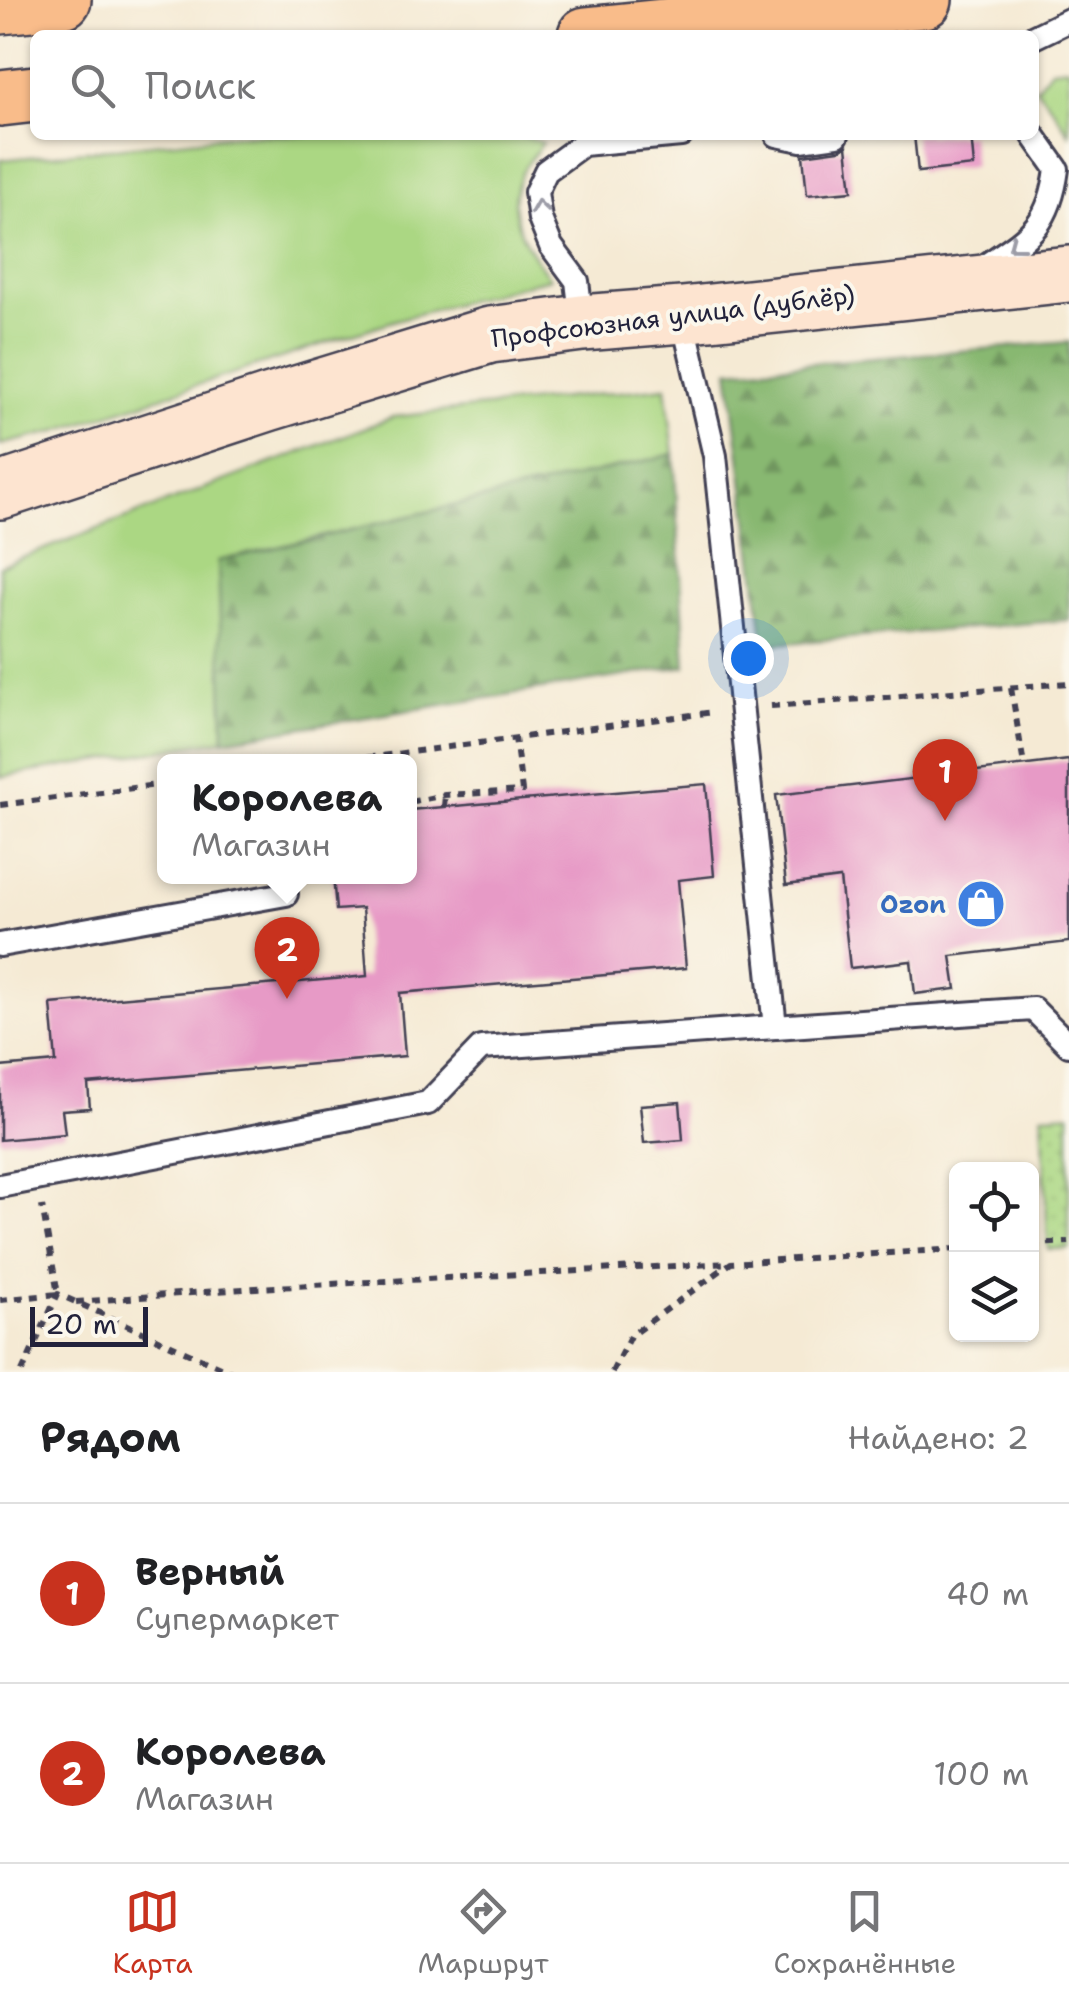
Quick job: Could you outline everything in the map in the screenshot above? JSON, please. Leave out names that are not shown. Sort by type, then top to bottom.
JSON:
[{"type":"main road","points":[[0,6],[63,0]]},
{"type":"main road","points":[[634,30],[924,0]]},
{"type":"main road","points":[[0,98],[30,95]]},
{"type":"street","name":"Профсоюзная улица (дублёр)","points":[[0,492],[268,402],[490,335],[1069,274]]},
{"type":"lane","points":[[1039,35],[1069,20]]},
{"type":"lane","points":[[574,140],[546,171],[536,192],[540,219],[551,246],[577,281],[582,323]]},
{"type":"lane","points":[[959,284],[1022,241],[1042,221],[1053,197],[1056,170],[1036,140]]},
{"type":"lane","points":[[682,315],[714,456],[775,1027]]},
{"type":"lane","points":[[0,945],[286,894]]},
{"type":"lane","points":[[0,1186],[428,1103],[480,1048],[1033,1009],[1069,1044]]},
{"type":"path","points":[[417,754],[741,709],[1069,683]]},
{"type":"path","points":[[1011,688],[1024,765]]},
{"type":"path","points":[[417,801],[445,795],[522,791],[515,738]]},
{"type":"path","points":[[0,805],[157,785]]},
{"type":"path","points":[[444,807],[445,795]]},
{"type":"path","points":[[22,1372],[58,1294],[37,1179]]},
{"type":"path","points":[[1039,1244],[1069,1242]]},
{"type":"path","points":[[76,1302],[256,1288],[949,1249]]},
{"type":"path","points":[[612,1372],[630,1336],[731,1263]]},
{"type":"path","points":[[0,1300],[58,1294],[232,1372]]},
{"type":"green space","points":[[1069,67],[1069,134],[1039,92],[1039,84],[1051,69]]},
{"type":"green space","points":[[189,140],[535,140],[543,143],[517,184],[515,213],[524,240],[550,278],[396,320],[54,432],[0,445],[0,160]]},
{"type":"green space","points":[[1069,342],[1069,620],[764,645],[729,370]]},
{"type":"green space","points":[[666,387],[674,454],[219,561],[224,740],[0,777],[0,566],[393,417]]},
{"type":"green space","points":[[674,454],[686,666],[224,740],[218,561]]},
{"type":"green space","points":[[1069,1113],[1069,1249],[1048,1249],[1042,1115]]},
{"type":"building","points":[[915,140],[971,140],[974,166],[918,172]]},
{"type":"building","points":[[847,146],[852,191],[807,195],[803,155]]},
{"type":"building","points":[[1069,760],[1069,942],[951,956],[956,989],[915,994],[911,961],[850,968],[840,878],[786,885],[776,795]]},
{"type":"building","points":[[706,784],[714,876],[678,880],[686,968],[400,993],[405,1056],[88,1084],[90,1108],[62,1110],[65,1134],[0,1140],[0,1067],[56,1062],[51,1004],[367,976],[362,908],[336,910],[334,884],[417,884],[417,809]]},
{"type":"building","points":[[680,1102],[683,1140],[644,1143],[640,1105]]},
{"type":"place","name":"Верный","points":[[945,821]]},
{"type":"place","name":"Ozon","points":[[981,904]]},
{"type":"place","name":"Королева","points":[[287,999]]}]
